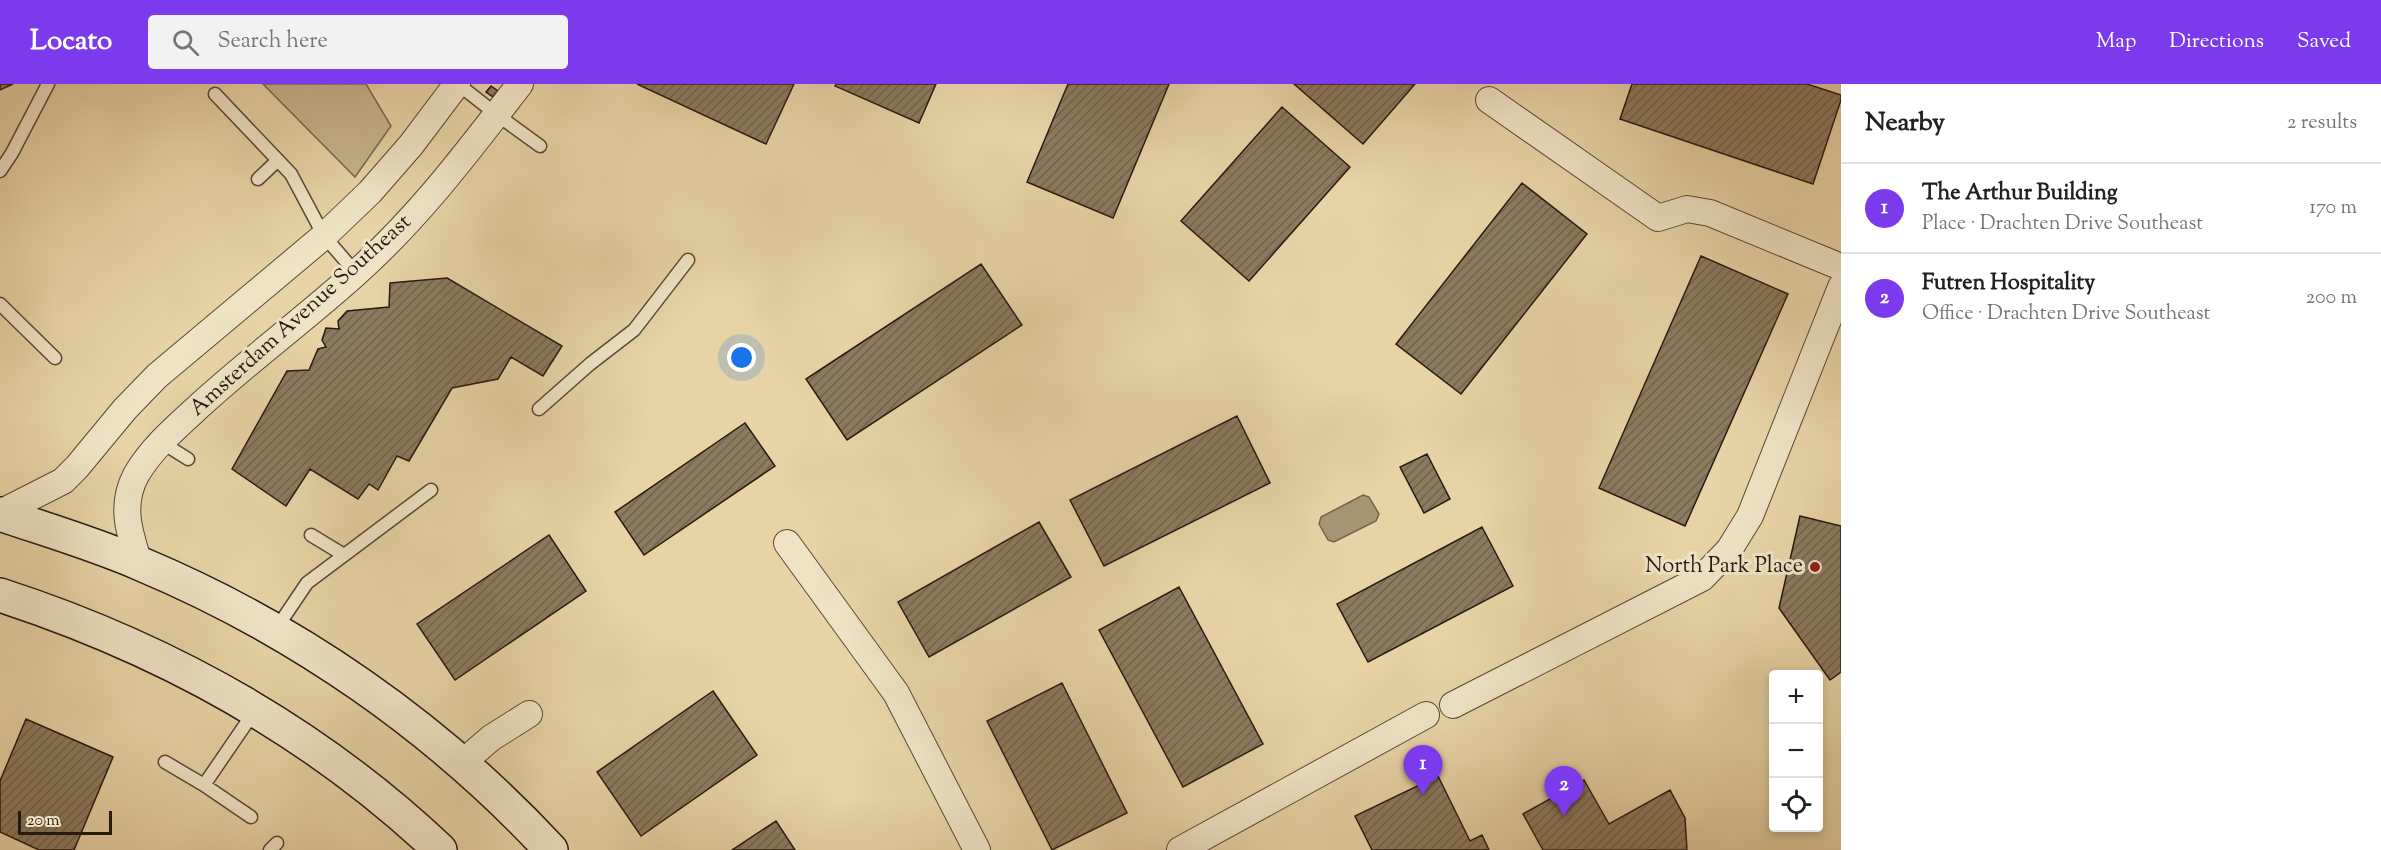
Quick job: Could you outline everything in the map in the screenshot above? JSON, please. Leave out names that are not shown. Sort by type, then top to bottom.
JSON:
[{"type":"main road","points":[[0,513],[139,562],[275,630],[359,683],[462,763],[551,850]]},
{"type":"main road","points":[[0,595],[83,625],[150,653],[256,709],[311,745],[368,787],[440,850]]},
{"type":"street","name":"Amsterdam Avenue Southeast","points":[[0,513],[63,481],[124,409],[157,376],[324,236],[370,192],[411,145],[458,84]]},
{"type":"street","name":"Amsterdam Avenue Southeast","points":[[139,562],[127,526],[126,510],[129,492],[144,462],[161,442],[227,380],[356,273],[406,225],[449,176],[520,84]]},
{"type":"street","points":[[1490,100],[1658,218],[1687,209],[1710,213],[1841,267]]},
{"type":"street","points":[[1453,705],[1702,578],[1729,550],[1750,516],[1841,287]]},
{"type":"street","points":[[787,543],[896,693],[977,850]]},
{"type":"street","points":[[462,763],[491,738],[529,714]]},
{"type":"street","points":[[1180,850],[1426,715]]},
{"type":"lane","points":[[0,171],[12,153],[48,84]]},
{"type":"lane","points":[[458,84],[540,146]]},
{"type":"lane","points":[[215,94],[291,174],[324,236],[356,273]]},
{"type":"lane","points":[[258,179],[278,160]]},
{"type":"lane","points":[[539,409],[590,364],[634,330],[688,260]]},
{"type":"lane","points":[[0,304],[55,358]]},
{"type":"lane","points":[[161,442],[188,459]]},
{"type":"lane","points":[[275,630],[307,583],[431,490]]},
{"type":"lane","points":[[311,535],[344,555]]},
{"type":"lane","points":[[204,785],[256,709]]},
{"type":"lane","points":[[165,762],[251,817]]},
{"type":"shaded area","points":[[263,84],[366,84],[391,126],[355,177]]},
{"type":"shaded area","points":[[1363,495],[1369,497],[1379,514],[1376,521],[1334,542],[1328,540],[1319,524],[1321,517]]},
{"type":"building","points":[[0,84],[13,84],[0,90]]},
{"type":"building","points":[[637,84],[794,84],[766,144]]},
{"type":"building","points":[[836,84],[936,84],[919,123],[835,86]]},
{"type":"building","points":[[1068,84],[1169,84],[1113,218],[1027,182]]},
{"type":"building","points":[[1294,84],[1415,84],[1363,144]]},
{"type":"building","points":[[1632,84],[1807,84],[1841,95],[1841,100],[1813,184],[1620,119]]},
{"type":"building","points":[[491,86],[498,91],[493,97],[486,92]]},
{"type":"building","points":[[1282,107],[1350,167],[1249,281],[1181,221]]},
{"type":"building","points":[[1522,183],[1587,234],[1461,394],[1396,344]]},
{"type":"building","points":[[1701,256],[1788,294],[1685,526],[1599,488]]},
{"type":"building","points":[[981,264],[1022,325],[847,440],[806,379]]},
{"type":"building","points":[[447,278],[562,346],[543,376],[511,357],[498,379],[452,388],[409,461],[397,456],[378,490],[369,484],[358,499],[310,469],[286,506],[232,469],[287,371],[309,370],[318,349],[326,347],[322,340],[326,328],[339,329],[338,321],[347,311],[389,307],[390,283]]},
{"type":"building","points":[[1237,416],[1270,483],[1104,566],[1070,500]]},
{"type":"building","points":[[745,423],[775,466],[644,555],[615,512]]},
{"type":"building","points":[[1427,454],[1450,499],[1424,513],[1400,467]]},
{"type":"building","name":"North Park Place","points":[[1800,516],[1841,526],[1841,672],[1830,680],[1779,608]]},
{"type":"building","points":[[1039,522],[1071,577],[929,657],[898,602]]},
{"type":"building","points":[[1482,527],[1513,586],[1368,662],[1337,604]]},
{"type":"building","points":[[549,535],[586,591],[455,680],[417,624]]},
{"type":"building","points":[[1179,587],[1263,744],[1183,787],[1099,630]]},
{"type":"building","points":[[1062,683],[1127,813],[1052,850],[987,721]]},
{"type":"building","points":[[713,691],[757,755],[641,836],[597,772]]},
{"type":"building","points":[[26,719],[113,757],[74,850],[39,850],[0,832],[0,781]]},
{"type":"building","points":[[1438,776],[1470,841],[1482,835],[1489,850],[1372,850],[1355,816]]},
{"type":"building","points":[[1584,780],[1609,824],[1670,790],[1685,818],[1687,850],[1543,850],[1523,814]]},
{"type":"building","points":[[776,821],[795,850],[732,850]]},
{"type":"place","name":"North Park Place","points":[[1815,567]]},
{"type":"place","name":"The Arthur Building","points":[[1423,795]]},
{"type":"place","name":"Futren Hospitality","points":[[1564,816]]}]
